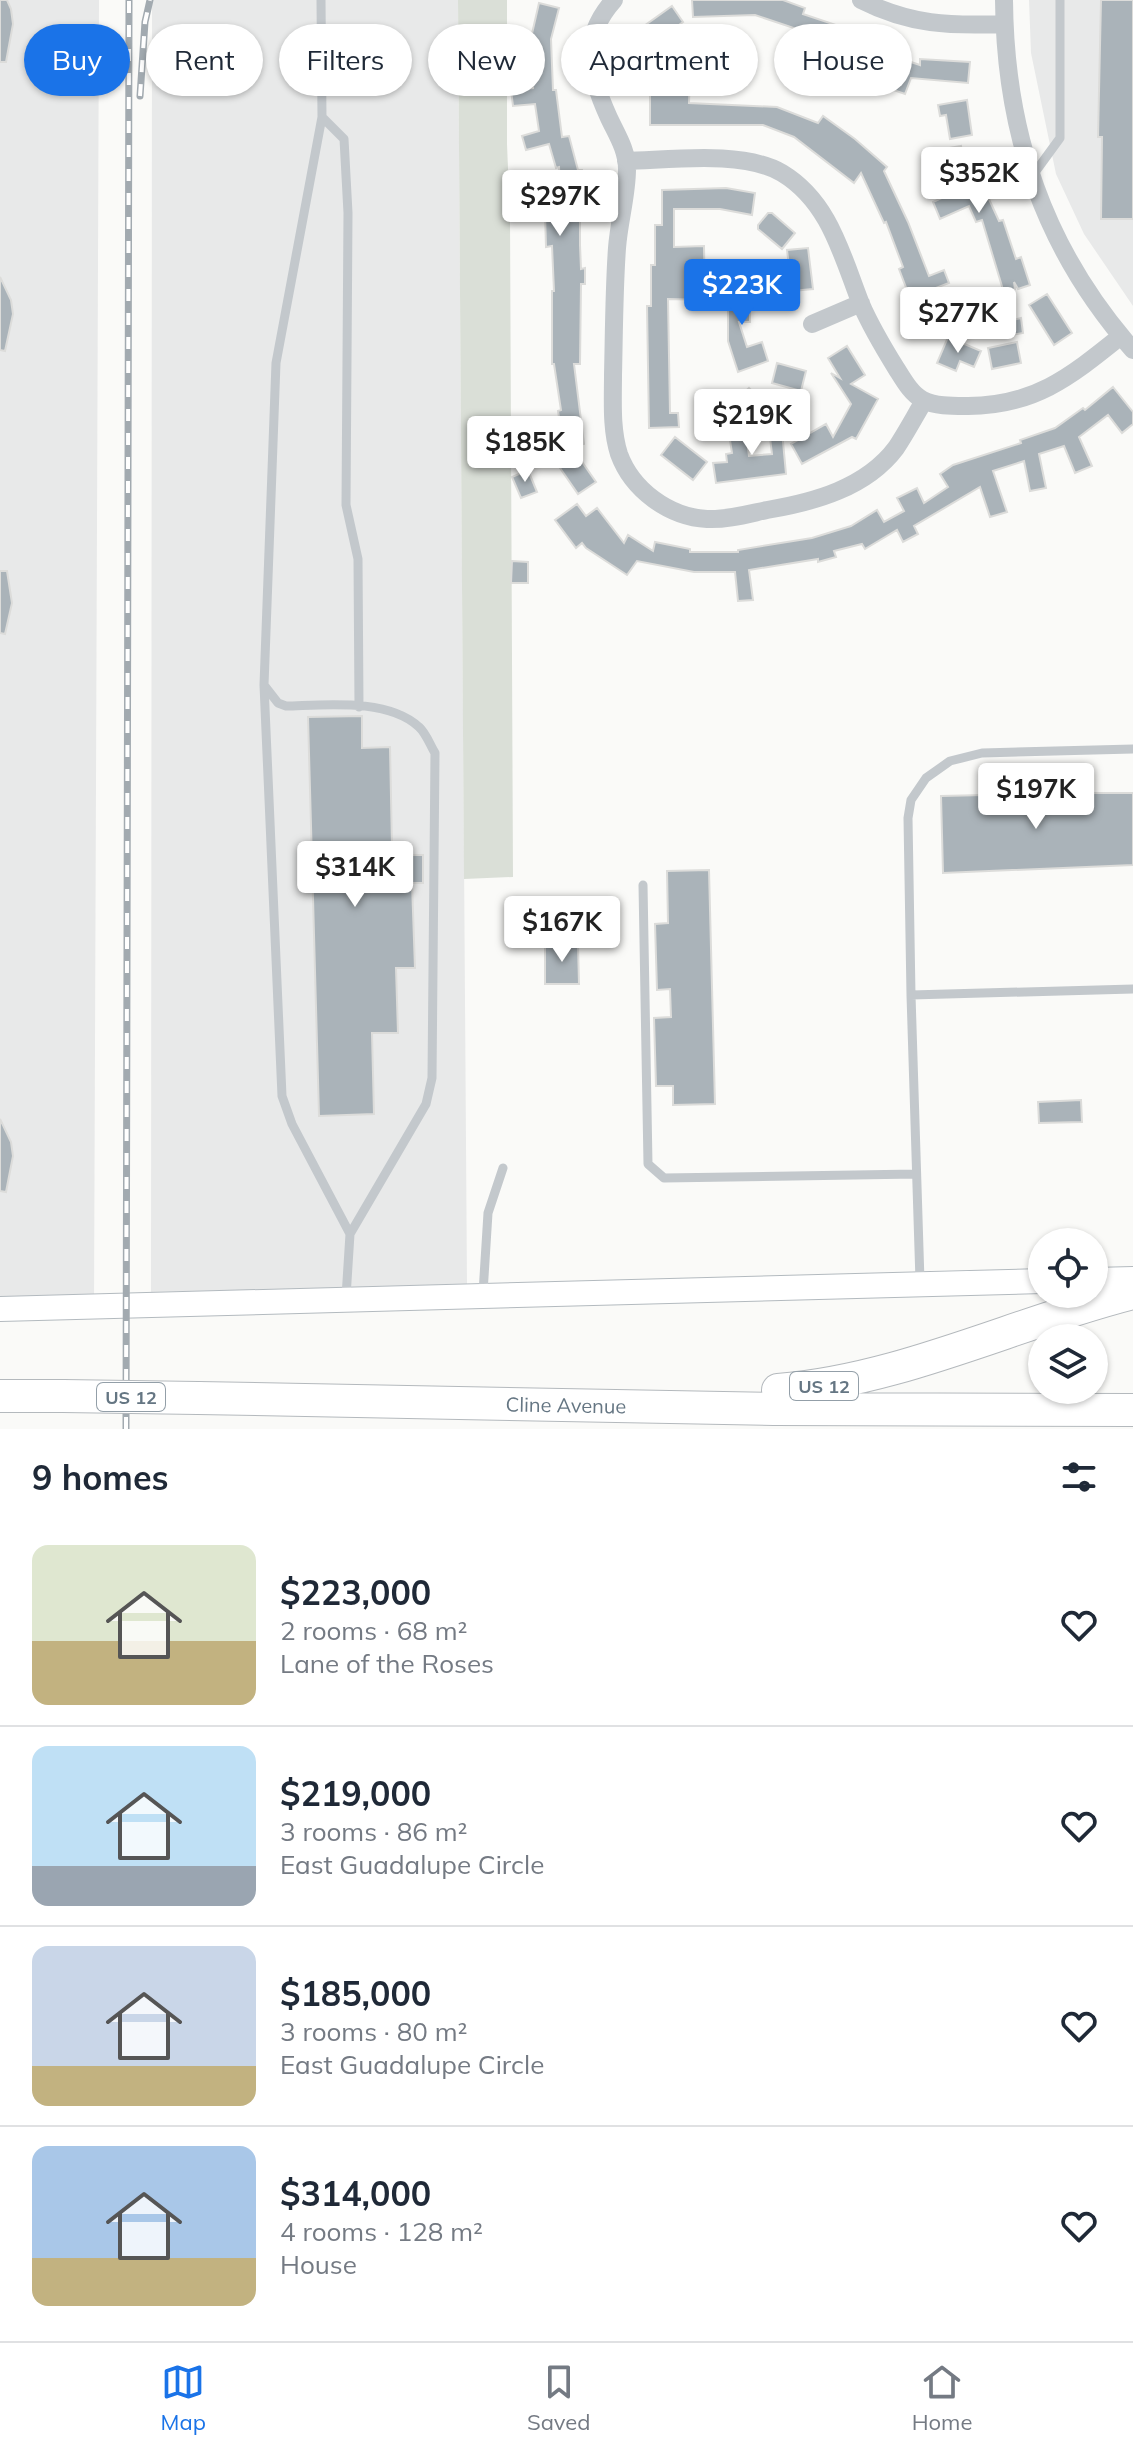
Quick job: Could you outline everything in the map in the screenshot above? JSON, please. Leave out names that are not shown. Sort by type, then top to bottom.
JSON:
[{"type":"highway","name":"US 12","points":[[501,1404],[818,1387],[888,1372],[1077,1307],[1133,1293]]},
{"type":"highway","name":"Cline Avenue","points":[[0,1396],[774,1409],[1133,1410]]},
{"type":"main road","points":[[1108,1280],[1133,1279]]},
{"type":"main road","points":[[0,1309],[1028,1281]]},
{"type":"street","points":[[614,0],[595,25],[591,38],[591,63],[599,95],[626,161],[616,274],[613,420],[624,465],[645,492],[672,510],[708,519],[808,502],[834,493],[881,463],[895,449],[924,401]]},
{"type":"street","points":[[861,0],[889,13],[923,23],[1004,24]]},
{"type":"street","points":[[626,161],[749,161],[765,165],[792,180],[817,205],[839,241],[877,338],[915,395],[937,404],[976,406],[1034,395],[1127,343],[1073,267],[1046,216],[1031,178],[1009,90],[1004,0]]},
{"type":"street","points":[[812,324],[861,303]]},
{"type":"lane","points":[[321,0],[322,117],[276,363],[264,685],[282,1096],[292,1124],[350,1234]]},
{"type":"lane","points":[[1031,178],[1060,138],[1060,0]]},
{"type":"lane","points":[[322,117],[344,139],[348,213],[346,505],[358,559],[359,707]]},
{"type":"lane","points":[[264,685],[278,703],[286,706],[383,707],[404,715],[422,729],[435,753],[432,1078],[426,1104],[350,1234],[346,1300]]},
{"type":"lane","points":[[920,1284],[911,995],[908,818],[911,800],[926,778],[950,761],[982,753],[1133,749]]},
{"type":"lane","points":[[643,885],[648,1164],[664,1178],[916,1174]]},
{"type":"lane","points":[[911,995],[1133,989]]},
{"type":"lane","points":[[483,1296],[488,1213],[503,1168]]},
{"type":"shaded area","points":[[0,0],[99,0],[99,24],[24,24],[24,96],[99,96],[94,1307],[0,1309]]},
{"type":"shaded area","points":[[152,0],[458,0],[458,24],[428,24],[428,96],[459,96],[467,1285],[151,1292],[152,96],[263,96],[263,24],[152,24]]},
{"type":"shaded area","points":[[458,0],[507,0],[507,24],[458,24]]},
{"type":"shaded area","points":[[1029,0],[1133,0],[1133,306],[1084,234],[1056,174],[1031,53]]},
{"type":"shaded area","points":[[459,96],[507,96],[513,877],[464,879]]},
{"type":"building","points":[[0,0],[7,0],[13,24],[6,62],[0,62]]},
{"type":"building","points":[[692,0],[783,0],[805,8],[803,14],[833,24],[782,24],[755,15],[693,17]]},
{"type":"building","points":[[1101,0],[1133,0],[1133,219],[1101,219],[1102,137],[1098,137]]},
{"type":"building","points":[[539,3],[559,8],[551,39],[553,90],[556,90],[562,137],[569,136],[578,170],[582,170],[584,205],[580,206],[580,245],[585,284],[581,284],[580,364],[574,364],[584,444],[571,446],[596,482],[578,494],[560,468],[566,464],[558,411],[561,410],[552,364],[552,246],[546,247],[545,213],[561,212],[559,167],[556,168],[549,144],[526,150],[522,136],[539,131],[535,104],[513,106],[512,96],[545,96],[545,24],[534,24]]},
{"type":"building","points":[[672,6],[683,22],[680,24],[647,24]]},
{"type":"building","points":[[920,59],[970,62],[968,83],[912,78],[912,62],[920,65]]},
{"type":"building","points":[[650,96],[689,96],[689,103],[777,107],[818,123],[823,116],[887,167],[884,171],[929,276],[944,270],[949,283],[910,298],[899,269],[903,267],[886,222],[861,173],[854,183],[794,137],[763,125],[650,125]]},
{"type":"building","points":[[967,100],[972,135],[950,139],[946,115],[940,116],[938,105]]},
{"type":"building","points":[[961,146],[963,161],[975,159],[980,188],[983,186],[999,221],[1003,220],[1016,259],[1021,257],[1030,285],[1018,289],[1014,282],[1015,289],[1004,293],[982,220],[976,222],[969,206],[940,219],[933,202],[944,197],[939,165],[945,164],[943,149]]},
{"type":"building","points":[[726,188],[755,193],[752,215],[720,209],[674,209],[674,247],[704,246],[705,300],[668,299],[670,413],[678,413],[679,427],[649,428],[647,306],[651,306],[655,225],[662,225],[662,190]]},
{"type":"building","points":[[768,213],[795,233],[782,249],[758,229]]},
{"type":"building","points":[[808,248],[813,289],[792,291],[787,250]]},
{"type":"building","points":[[0,277],[11,300],[13,314],[5,351],[0,350]]},
{"type":"building","points":[[728,281],[750,281],[750,322],[739,322],[747,347],[762,342],[768,361],[738,372],[728,341]]},
{"type":"building","points":[[1047,294],[1072,333],[1054,345],[1029,305]]},
{"type":"building","points":[[966,296],[973,314],[925,332],[918,317],[964,301]]},
{"type":"building","points":[[1021,318],[1023,333],[1011,335],[1008,321]]},
{"type":"building","points":[[948,337],[981,351],[974,367],[960,361],[956,371],[937,363]]},
{"type":"building","points":[[1017,342],[1021,363],[992,369],[988,348]]},
{"type":"building","points":[[847,346],[865,375],[851,384],[878,399],[856,439],[852,437],[802,464],[791,444],[826,424],[833,437],[851,404],[831,373],[840,378],[828,358]]},
{"type":"building","points":[[777,363],[806,371],[801,391],[772,383]]},
{"type":"building","points":[[1113,387],[1133,412],[1133,424],[1122,433],[1108,415],[1079,437],[1092,466],[1075,473],[1064,446],[1039,454],[1046,488],[1030,491],[1024,461],[993,471],[1007,512],[990,517],[980,487],[914,526],[918,534],[903,542],[897,530],[865,549],[862,544],[834,551],[836,557],[818,562],[818,559],[749,570],[753,600],[738,601],[735,572],[694,572],[637,561],[627,575],[582,543],[576,548],[555,520],[577,504],[586,516],[597,508],[624,543],[628,535],[653,551],[655,542],[690,549],[690,552],[738,552],[812,538],[851,526],[877,510],[884,522],[904,511],[897,498],[917,488],[924,503],[948,487],[940,474],[953,465],[1021,443],[1020,440],[1055,428],[1083,408],[1085,410]]},
{"type":"building","points":[[749,388],[758,397],[742,412],[733,403]]},
{"type":"building","points":[[781,420],[786,474],[716,483],[713,463],[727,462],[726,454],[732,453],[728,428],[745,425],[749,456],[772,454],[768,422]]},
{"type":"building","points":[[675,437],[707,462],[693,480],[661,455]]},
{"type":"building","points":[[528,470],[537,492],[521,498],[512,477]]},
{"type":"building","points":[[512,561],[528,562],[528,583],[511,583]]},
{"type":"building","points":[[0,571],[7,571],[12,603],[5,634],[0,633]]},
{"type":"building","points":[[362,716],[362,748],[390,747],[392,846],[407,846],[407,855],[423,855],[423,883],[412,883],[415,968],[396,968],[398,1033],[372,1033],[374,1114],[319,1116],[308,717]]},
{"type":"building","points":[[1133,793],[1133,865],[943,873],[941,796]]},
{"type":"building","points":[[709,870],[715,1104],[673,1105],[673,1086],[656,1086],[654,1018],[671,1017],[670,989],[657,990],[655,924],[668,923],[667,871]]},
{"type":"building","points":[[545,944],[578,944],[579,984],[545,984]]},
{"type":"building","points":[[1081,1100],[1082,1122],[1039,1123],[1038,1102]]},
{"type":"building","points":[[0,1119],[11,1142],[13,1156],[6,1192],[0,1191]]},
{"type":"railway","points":[[126,1429],[129,0]]},
{"type":"railway","points":[[140,96],[145,22],[150,0]]}]
